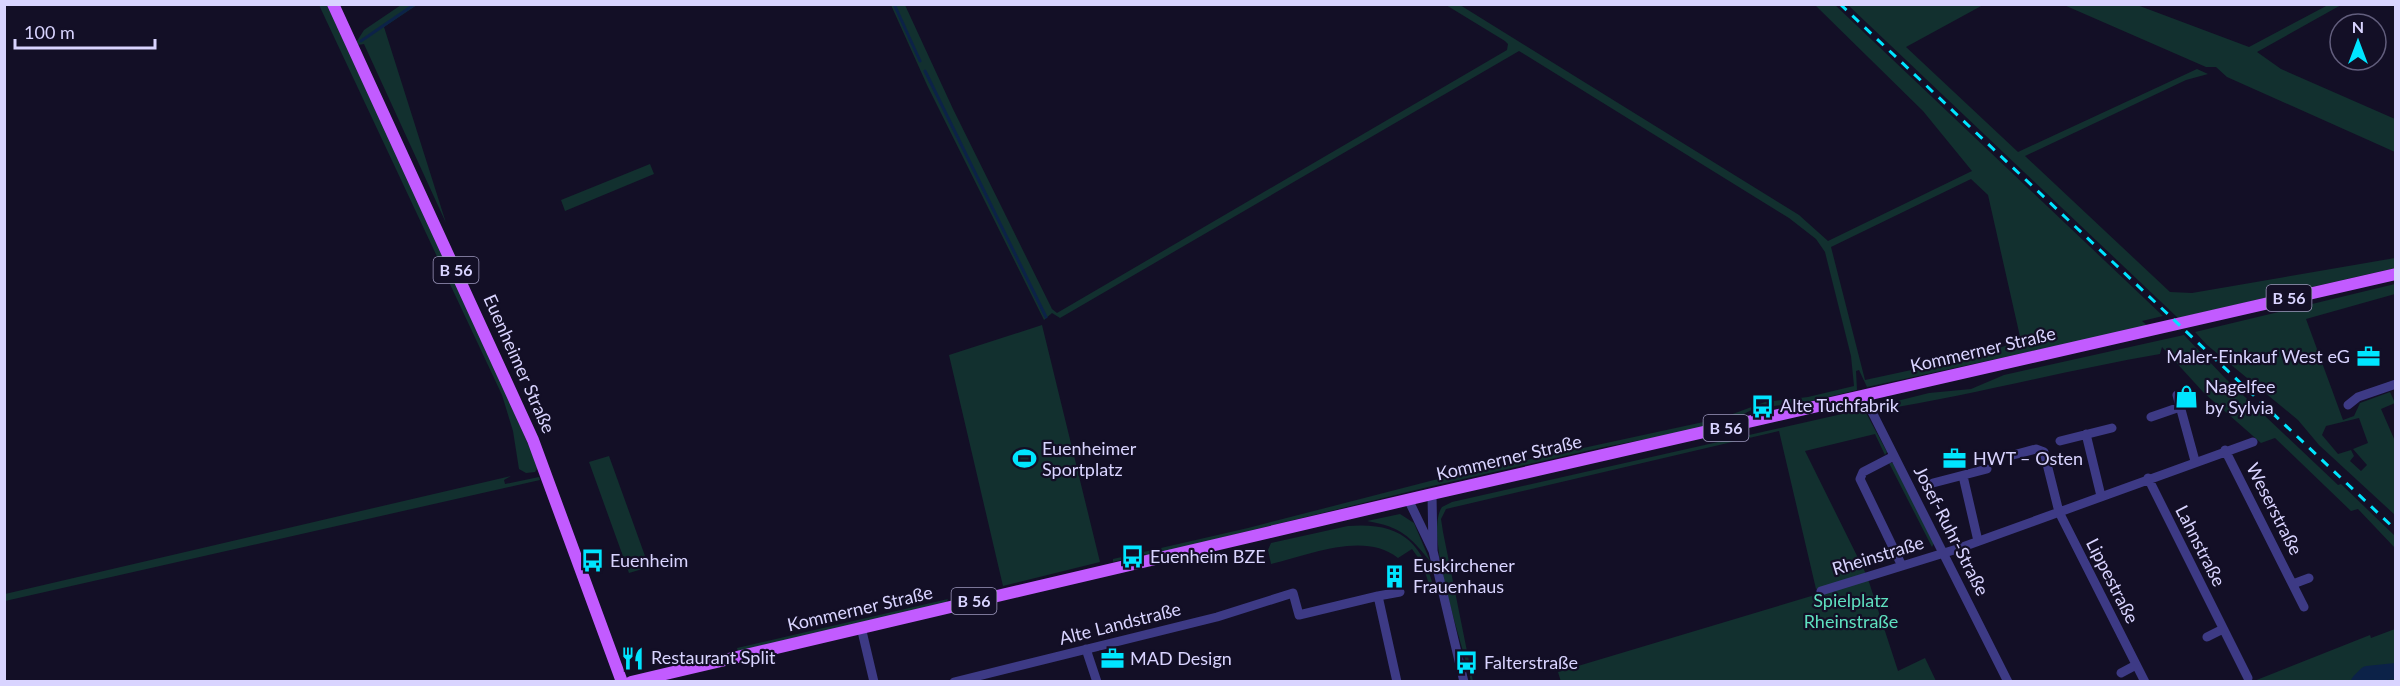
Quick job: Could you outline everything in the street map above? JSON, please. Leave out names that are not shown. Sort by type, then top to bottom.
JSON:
[{"type":"main road","name":"Euenheimer Straße","points":[[333,4],[533,440],[622,681]]},
{"type":"main road","name":"Kommerner Straße","points":[[631,681],[1408,499],[2396,274]]},
{"type":"street","points":[[2348,405],[2358,397],[2396,384]]},
{"type":"street","points":[[2177,394],[2194,461]]},
{"type":"street","name":"Josef-Ruhr-Straße","points":[[1864,396],[2008,681]]},
{"type":"street","points":[[2151,417],[2180,407]]},
{"type":"street","points":[[2060,441],[2112,428]]},
{"type":"street","points":[[2086,434],[2100,496]]},
{"type":"street","name":"Rheinstraße","points":[[1821,591],[1944,553],[2194,461],[2253,442]]},
{"type":"street","points":[[2013,455],[2036,449],[2044,452],[2059,512]]},
{"type":"street","name":"Weserstraße","points":[[2225,450],[2304,607]]},
{"type":"street","points":[[1894,456],[1863,472],[1860,479],[1902,566]]},
{"type":"street","points":[[1933,483],[1987,469]]},
{"type":"street","points":[[1963,476],[1978,541]]},
{"type":"street","name":"Lahnstraße","points":[[2148,478],[2248,678]]},
{"type":"street","points":[[1432,494],[1433,551]]},
{"type":"street","points":[[1408,499],[1433,551],[1464,681]]},
{"type":"street","name":"Lippestraße","points":[[2059,512],[2145,681]]},
{"type":"street","name":"Weserstraße","points":[[2293,584],[2310,578]]},
{"type":"street","points":[[1397,681],[1378,596],[1400,592]]},
{"type":"street","name":"Alte Landstraße","points":[[954,681],[1217,617],[1293,593],[1299,615],[1378,596]]},
{"type":"street","points":[[861,627],[874,681]]},
{"type":"street","points":[[2207,637],[2223,629]]},
{"type":"street","points":[[1086,649],[1097,681]]},
{"type":"street","points":[[2121,673],[2136,665]]},
{"type":"green space","points":[[1834,4],[2163,316],[2142,321],[2148,326],[1867,387],[1859,370],[1856,371],[1857,390],[1807,402],[1765,407],[1763,404],[1734,419],[1684,432],[1604,447],[1428,487],[1147,556],[1145,554],[1113,562],[1113,559],[1248,528],[1434,480],[1722,418],[1765,402],[1808,397],[1854,386],[1851,356],[1825,252],[1816,239],[1789,218],[1519,51],[1060,318],[1052,313],[1044,320],[927,85],[891,5],[905,5],[953,109],[1052,309],[1057,313],[1507,50],[1508,44],[1505,41],[1446,5],[1460,5],[1799,215],[1828,241],[1972,171],[1923,111],[1815,5]],"holes":[[[1971,179],[1988,195],[2021,341],[1967,358],[1865,380],[1831,247]]]},
{"type":"green space","points":[[319,5],[327,5],[488,352],[538,467],[535,472],[526,473],[519,469],[513,431],[502,395]]},
{"type":"green space","points":[[401,5],[417,5],[384,27],[446,223],[364,44],[358,45],[357,41],[364,30]]},
{"type":"green space","points":[[1848,5],[1983,5],[1906,47],[2018,152],[2197,69],[2208,74],[2186,80],[2025,156],[2170,292],[2192,293],[2395,258],[2395,268],[2178,318]]},
{"type":"green space","points":[[2064,5],[2137,5],[2249,47],[2328,5],[2341,5],[2257,52],[2281,69],[2395,119],[2395,152],[2227,77],[2216,67],[2206,67]]},
{"type":"green space","points":[[650,164],[654,174],[565,211],[561,200]]},
{"type":"green space","points":[[2395,284],[2395,294],[2306,319],[2343,420],[2354,416],[2360,403],[2390,392],[2395,403],[2381,409],[2395,441],[2395,515],[2319,445],[2298,420],[2207,345],[2195,332]],"holes":[[[2359,418],[2368,443],[2353,449],[2367,465],[2361,471],[2350,461],[2354,456],[2351,450],[2338,454],[2322,435],[2326,426]]]},
{"type":"green space","name":"Euenheimer Sportplatz","points":[[1042,325],[1100,562],[1003,586],[949,355]]},
{"type":"green space","points":[[2184,335],[2226,379],[2395,536],[2395,548],[2358,509],[2351,511],[2275,438],[2261,443],[2204,393],[2162,347],[2160,354],[1914,404],[1879,410],[1877,406],[1929,393],[1971,389],[2004,375]]},
{"type":"green space","points":[[1864,409],[1887,452],[1885,455],[1875,434],[1805,451],[1866,574],[1816,589],[1779,431],[1446,509],[1441,519],[1473,681],[1471,681],[1441,566],[1438,521],[1442,507],[1452,502]]},
{"type":"green space","points":[[609,456],[649,567],[629,573],[589,462]]},
{"type":"green space","points":[[1889,463],[1893,463],[1934,543],[1932,547]]},
{"type":"green space","points":[[511,476],[504,480],[505,484],[539,477],[540,480],[5,601],[5,594]]},
{"type":"green space","points":[[1400,514],[1414,523],[1430,561],[1404,534],[1389,526],[1367,521]]},
{"type":"green space","points":[[1348,526],[1382,527],[1406,538],[1423,558],[1434,589],[1431,590],[1422,563],[1412,549],[1398,558],[1384,550],[1369,546],[1353,546],[1319,551],[1271,564],[1268,550],[1271,543]]},
{"type":"green space","name":"Spielplatz Rheinstraße","points":[[1868,579],[1898,671],[1925,658],[1936,681],[1561,682],[1558,672]]},
{"type":"green space","points":[[948,599],[946,603],[738,651],[737,648]]},
{"type":"green space","points":[[2395,629],[2395,681],[2254,681],[2370,635],[2371,638]]},
{"type":"waterway","points":[[361,41],[415,4]]},
{"type":"waterway","points":[[894,4],[920,61]]},
{"type":"waterway","points":[[925,71],[1046,317]]},
{"type":"waterway","points":[[2359,682],[2367,674],[2396,671]]},
{"type":"railway","points":[[1840,4],[2396,530]]},
{"type":"place","name":"Maler-Einkauf West eG","points":[[2368,357]]},
{"type":"place","name":"Nagelfee by Sylvia","points":[[2187,397]]},
{"type":"place","name":"Alte Tuchfabrik","points":[[1762,406]]},
{"type":"place","name":"Euenheimer Sportplatz","points":[[1024,459]]},
{"type":"place","name":"HWT – Osten","points":[[1955,459]]},
{"type":"place","name":"Euenheim BZE","points":[[1132,557]]},
{"type":"place","name":"Euenheim","points":[[592,561]]},
{"type":"place","name":"Euskirchener Frauenhaus","points":[[1395,576]]},
{"type":"place","name":"Restaurant Split","points":[[633,658]]},
{"type":"place","name":"MAD Design","points":[[1112,659]]},
{"type":"place","name":"Falterstraße","points":[[1466,663]]}]
